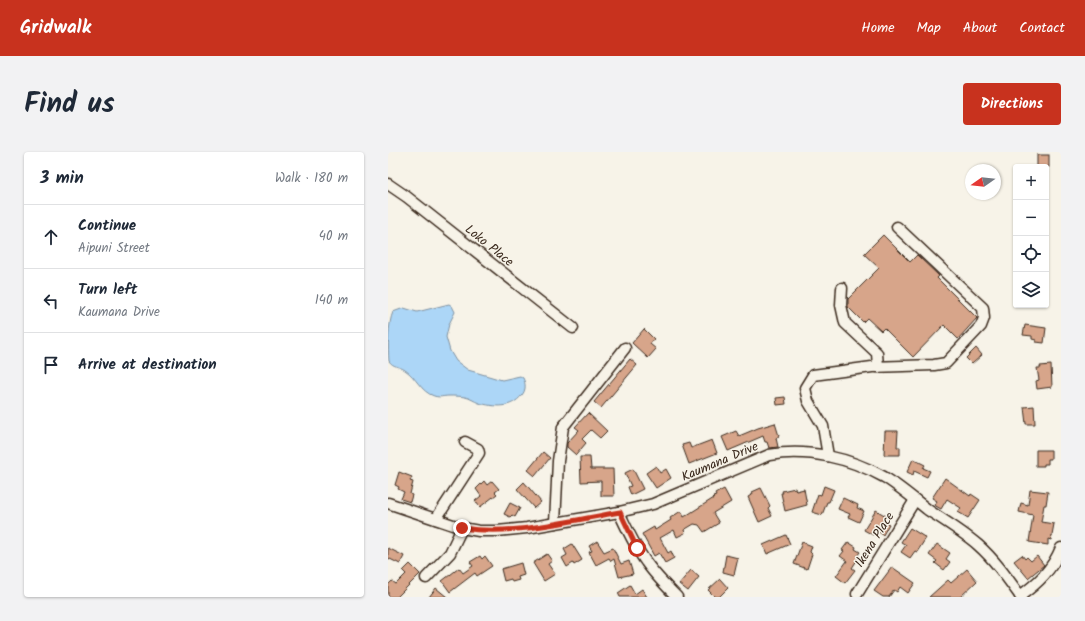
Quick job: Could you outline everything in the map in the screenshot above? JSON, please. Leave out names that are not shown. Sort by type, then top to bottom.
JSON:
[{"type":"street","name":"Loko Place","points":[[388,184],[407,197],[573,328]]},
{"type":"street","points":[[828,456],[823,426],[808,401],[805,388],[813,375],[878,367],[934,365],[946,363],[982,326],[984,318],[983,308],[897,228]]},
{"type":"street","points":[[842,288],[841,305],[845,323],[877,353],[878,367]]},
{"type":"street","points":[[555,523],[558,461],[564,427],[625,348]]},
{"type":"street","points":[[436,520],[479,453],[478,449],[465,442]]},
{"type":"street","name":"Kaumana Drive","points":[[388,503],[462,528],[479,531],[527,528],[620,512],[658,502],[769,455],[783,452],[797,452],[828,456],[865,467],[885,478],[977,544],[998,566],[1020,596]]},
{"type":"street","name":"Ikena Place","points":[[857,594],[915,500]]},
{"type":"street","points":[[620,512],[627,530],[646,562],[677,597]]},
{"type":"street","points":[[426,578],[450,553],[462,528]]},
{"type":"street","points":[[1020,596],[1037,583],[1050,568],[1061,548]]},
{"type":"water","points":[[449,304],[455,312],[449,324],[446,337],[450,351],[456,361],[468,370],[502,380],[520,376],[525,382],[525,387],[518,400],[508,405],[496,406],[479,403],[463,397],[434,396],[422,388],[409,373],[389,361],[389,329],[393,312],[404,308],[417,312]]},
{"type":"building","points":[[1037,155],[1049,155],[1049,164],[1037,164]]},
{"type":"building","points":[[883,235],[910,262],[917,255],[939,276],[937,278],[977,318],[958,339],[944,325],[913,357],[884,328],[881,331],[867,318],[863,322],[848,307],[848,299],[879,268],[864,254]]},
{"type":"building","points":[[1025,325],[1046,328],[1044,343],[1036,342],[1036,340],[1032,339],[1032,336],[1023,335]]},
{"type":"building","points":[[644,329],[654,339],[650,344],[656,349],[648,358],[632,343]]},
{"type":"building","points":[[976,348],[982,355],[972,364],[966,358]]},
{"type":"building","points":[[630,359],[637,365],[601,408],[594,402]]},
{"type":"building","points":[[1051,365],[1052,387],[1037,389],[1036,381],[1039,380],[1037,368],[1041,368],[1040,366]]},
{"type":"building","points":[[785,397],[786,404],[777,405],[776,398]]},
{"type":"building","points":[[1034,406],[1035,424],[1026,424],[1024,407]]},
{"type":"building","points":[[588,413],[607,431],[600,438],[591,430],[582,439],[586,443],[576,455],[567,447],[567,443],[579,430],[575,427]]},
{"type":"building","points":[[775,423],[779,436],[776,438],[778,447],[769,448],[763,436],[728,451],[722,437],[736,431],[739,436]]},
{"type":"building","points":[[885,431],[898,431],[897,447],[900,447],[900,455],[884,455]]},
{"type":"building","points":[[712,440],[717,453],[689,464],[682,445],[689,443],[691,448]]},
{"type":"building","points":[[1036,450],[1051,450],[1051,459],[1048,459],[1048,464],[1044,464],[1044,466],[1036,466]]},
{"type":"building","points":[[543,452],[550,458],[535,476],[528,470]]},
{"type":"building","points":[[580,457],[590,457],[591,469],[613,469],[614,496],[601,496],[601,481],[581,482]]},
{"type":"building","points":[[913,459],[925,465],[923,468],[930,471],[927,477],[914,471],[913,475],[907,472]]},
{"type":"building","points":[[656,466],[660,473],[666,469],[671,478],[656,488],[646,473]]},
{"type":"building","points":[[633,469],[643,489],[631,495],[628,487],[631,486],[625,473]]},
{"type":"building","points":[[399,472],[412,477],[410,481],[413,482],[410,502],[401,499],[404,492],[398,489],[399,487],[395,485]]},
{"type":"building","points":[[945,478],[970,496],[971,494],[980,500],[968,518],[958,512],[961,508],[947,499],[941,509],[934,505],[937,501],[932,498]]},
{"type":"building","points":[[484,481],[487,485],[492,481],[499,489],[495,492],[497,494],[480,507],[475,501],[481,496],[476,489]]},
{"type":"building","points":[[524,482],[541,502],[534,508],[517,489]]},
{"type":"building","points":[[824,486],[834,490],[822,515],[812,512],[818,494],[821,495]]},
{"type":"building","points":[[761,488],[770,506],[768,508],[772,516],[759,522],[748,497],[753,494],[752,492]]},
{"type":"building","points":[[795,488],[796,491],[804,489],[807,505],[785,511],[781,493],[783,493],[782,491]]},
{"type":"building","points":[[724,489],[731,502],[713,513],[719,523],[704,532],[699,525],[694,524],[684,530],[685,533],[677,537],[674,530],[660,538],[668,553],[671,551],[674,558],[665,563],[659,553],[654,556],[642,534],[654,527],[655,530],[671,520],[670,518],[681,511],[684,517],[714,498],[713,497],[716,496],[715,494]]},
{"type":"building","points":[[1030,490],[1048,492],[1041,522],[1054,524],[1051,540],[1048,539],[1048,545],[1029,542],[1033,515],[1019,512],[1021,503],[1028,505]]},
{"type":"building","points":[[843,498],[858,505],[857,508],[864,511],[859,522],[848,517],[850,514],[838,509]]},
{"type":"building","points":[[510,503],[520,508],[515,517],[512,515],[510,517],[504,514]]},
{"type":"building","points":[[876,510],[886,516],[883,521],[889,524],[883,535],[876,530],[873,535],[864,530]]},
{"type":"building","points":[[910,528],[926,538],[917,552],[915,551],[910,558],[901,552],[906,545],[901,542]]},
{"type":"building","points":[[786,535],[790,544],[767,554],[763,545]]},
{"type":"building","points":[[597,541],[604,552],[613,548],[621,564],[629,561],[633,574],[619,577],[614,559],[611,561],[609,558],[596,565],[589,552],[592,551],[589,546]]},
{"type":"building","points":[[802,542],[812,546],[810,552],[812,554],[807,569],[794,564]]},
{"type":"building","points":[[848,542],[856,547],[855,549],[860,552],[857,556],[859,557],[852,568],[855,570],[845,583],[836,576],[847,561],[840,556],[844,551],[842,550]]},
{"type":"building","points":[[572,544],[582,560],[567,567],[562,558],[567,555],[564,549]]},
{"type":"building","points":[[937,544],[950,553],[946,559],[950,562],[944,570],[935,563],[937,561],[929,555]]},
{"type":"building","points":[[388,548],[404,556],[400,564],[388,558]]},
{"type":"building","points":[[547,554],[552,561],[548,564],[555,574],[544,581],[533,563]]},
{"type":"building","points":[[726,555],[738,558],[734,575],[723,572]]},
{"type":"building","points":[[1022,555],[1025,559],[1027,557],[1031,561],[1037,556],[1044,565],[1028,578],[1014,561]]},
{"type":"building","points":[[480,556],[482,559],[485,556],[492,566],[477,576],[475,573],[450,592],[442,581],[459,568],[463,573],[473,566],[470,562]]},
{"type":"building","points":[[521,563],[524,575],[518,577],[519,580],[512,582],[511,579],[504,581],[501,569]]},
{"type":"building","points":[[410,564],[420,574],[397,597],[388,597],[388,585],[392,581],[396,584],[406,574],[403,571]]},
{"type":"building","points":[[892,567],[915,583],[908,593],[900,587],[897,592],[894,590],[889,597],[883,597],[874,591]]},
{"type":"building","points":[[967,569],[977,581],[960,597],[929,597],[948,580],[951,583]]},
{"type":"building","points":[[691,570],[699,577],[688,591],[679,584]]},
{"type":"building","points":[[720,579],[728,588],[719,597],[715,597],[708,590]]},
{"type":"building","points":[[630,585],[635,594],[642,589],[647,597],[620,597],[618,593]]},
{"type":"building","points":[[436,588],[447,597],[429,597]]},
{"type":"route","points":[[462,528],[479,531],[497,531],[527,528],[620,512],[627,530],[637,548]]}]
